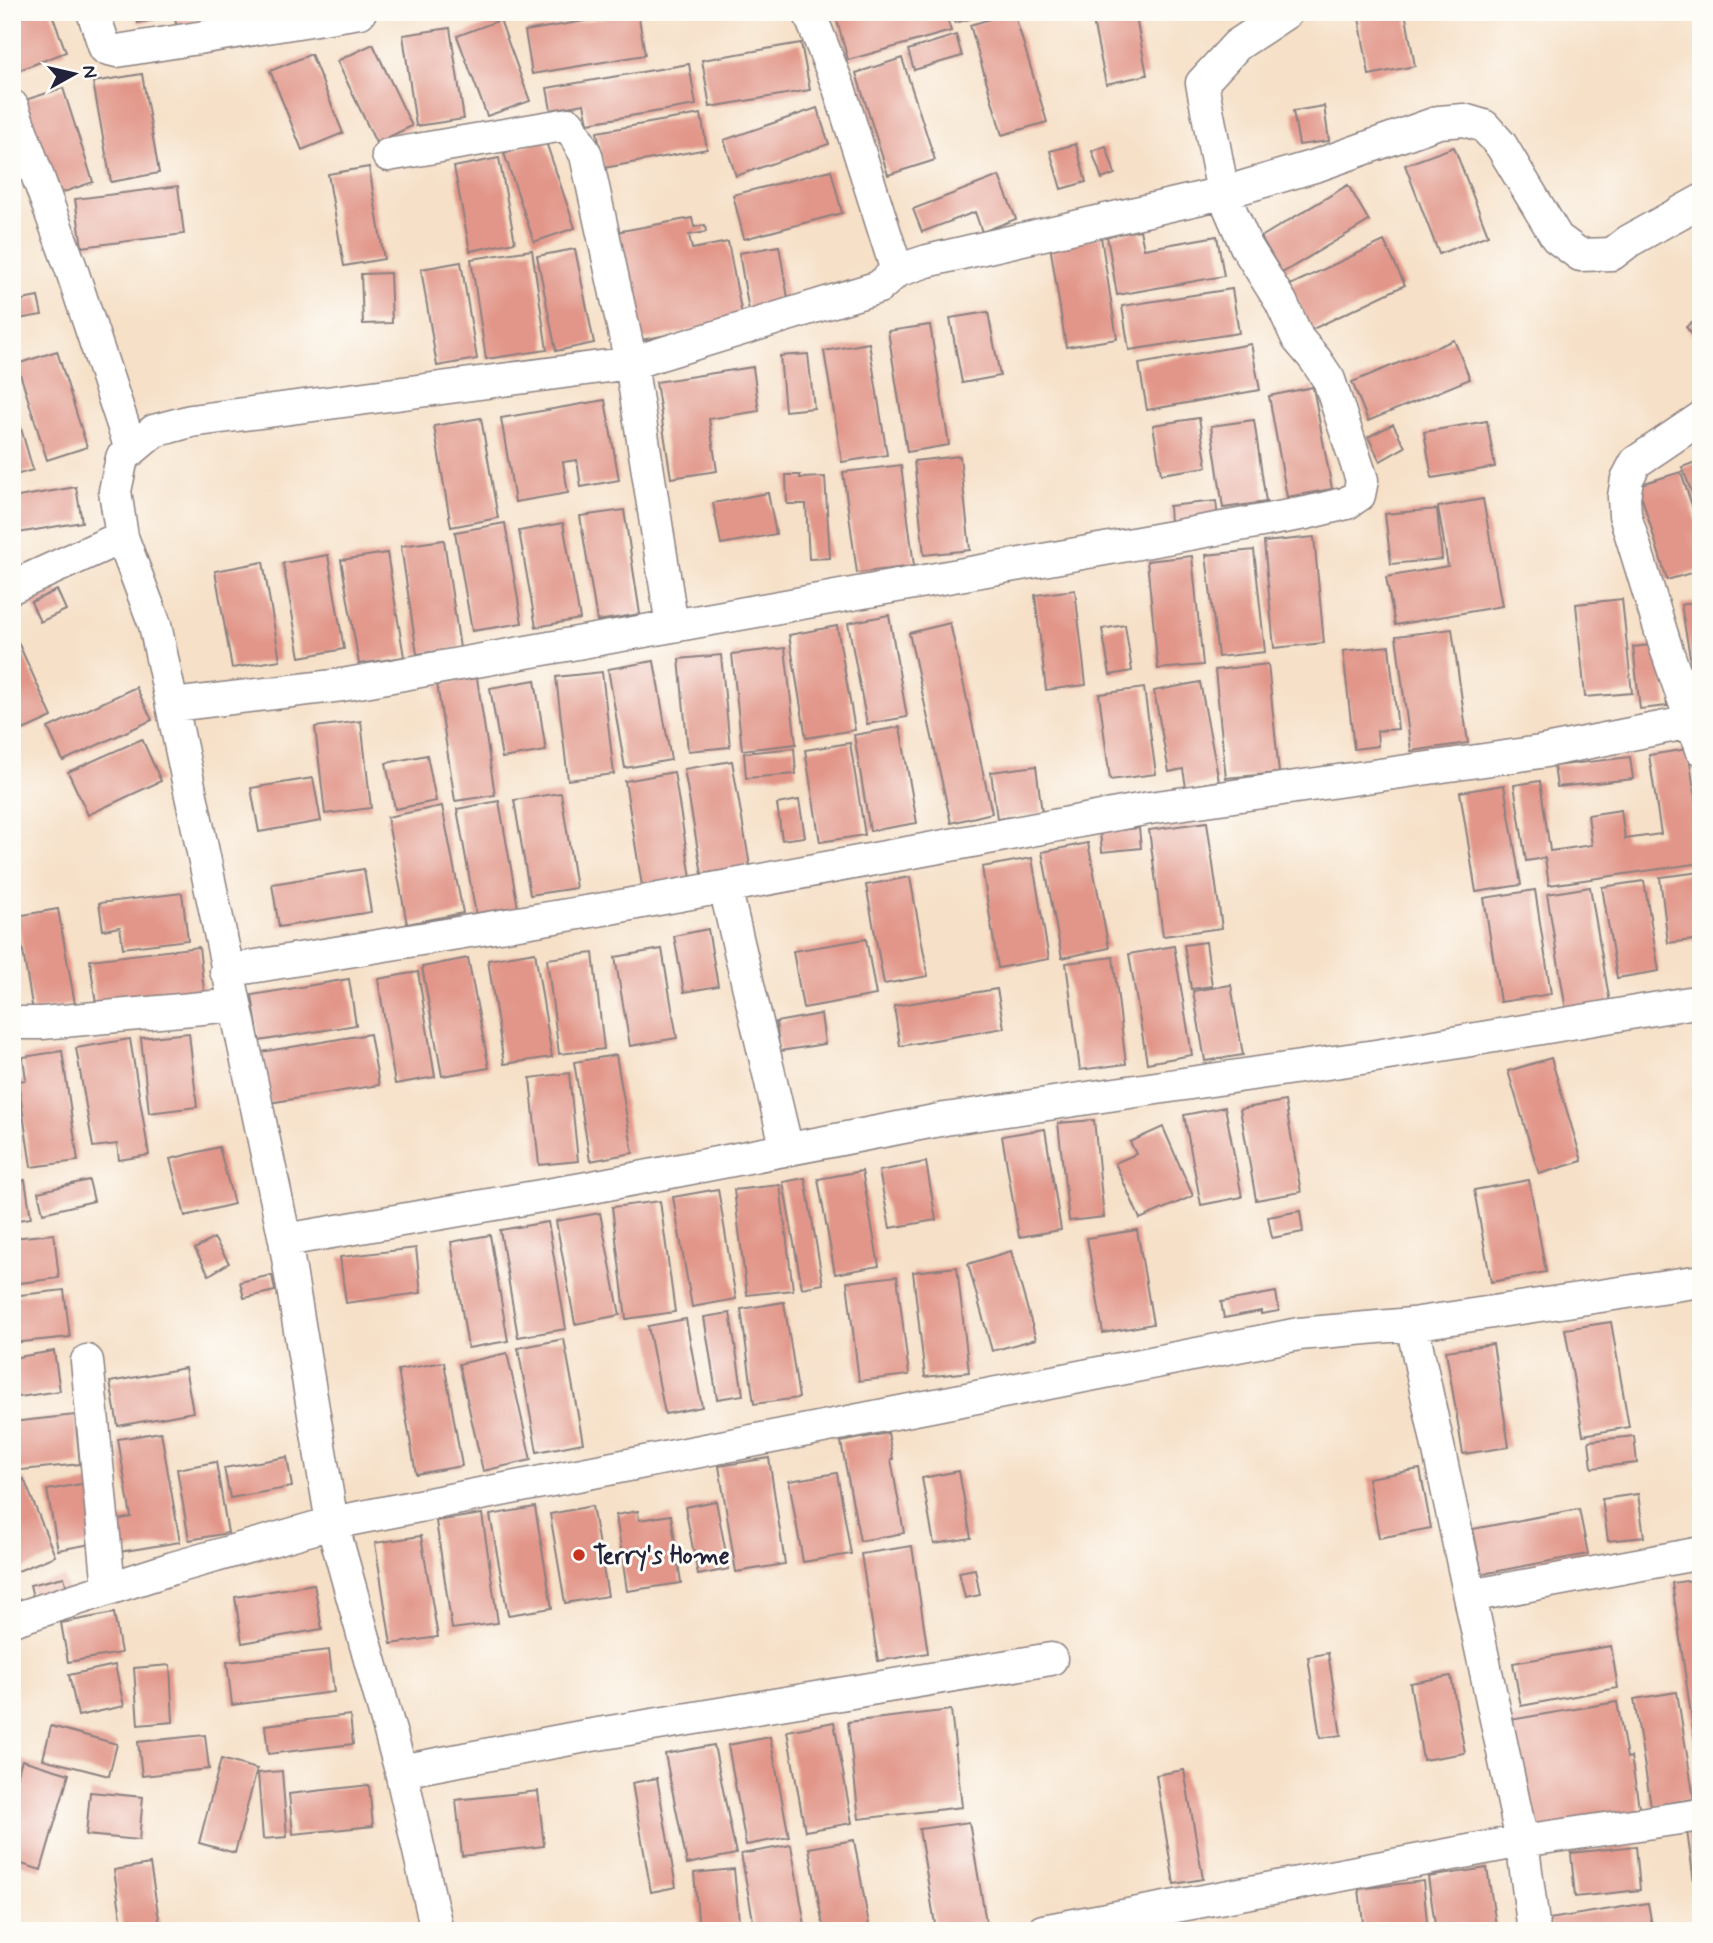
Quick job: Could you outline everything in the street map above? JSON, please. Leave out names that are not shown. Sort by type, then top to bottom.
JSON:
[{"type":"street","points":[[93,12],[105,48],[117,51],[360,12]]},
{"type":"street","points":[[809,12],[839,88],[897,271]]},
{"type":"street","points":[[173,705],[342,685],[1306,513],[1347,503],[1359,495],[1362,480],[1329,380],[1298,339],[1281,302],[1246,246],[1223,193],[1202,83],[1237,45],[1287,12]]},
{"type":"street","points":[[12,106],[71,268],[131,449]]},
{"type":"street","points":[[437,1931],[401,1771],[332,1523],[285,1240],[226,971],[173,705],[155,625],[122,537],[116,491],[122,458],[154,431],[191,421],[631,363],[879,287],[897,271],[927,261],[1223,193],[1318,165],[1439,122],[1464,120],[1484,125],[1501,145],[1557,238],[1580,255],[1612,254],[1629,241],[1701,201]]},
{"type":"street","points":[[388,155],[569,124],[586,155],[631,363],[672,626]]},
{"type":"street","points":[[226,971],[610,908],[1150,808],[1698,731],[1666,648],[1625,515],[1624,497],[1627,479],[1636,462],[1701,418]]},
{"type":"street","points":[[12,587],[122,537]]},
{"type":"street","points":[[725,887],[787,1150]]},
{"type":"street","points":[[285,1240],[582,1189],[946,1119],[1382,1055],[1701,1001]]},
{"type":"street","points":[[12,1023],[42,1023],[234,1005]]},
{"type":"street","points":[[12,1620],[173,1568],[332,1523],[1299,1334],[1412,1324],[1701,1280]]},
{"type":"street","points":[[1412,1324],[1522,1841],[1534,1931]]},
{"type":"street","points":[[87,1361],[109,1588]]},
{"type":"street","points":[[1470,1596],[1701,1553]]},
{"type":"street","points":[[401,1771],[586,1736],[1051,1659]]},
{"type":"street","points":[[1043,1931],[1522,1841],[1701,1815]]},
{"type":"building","points":[[34,12],[51,12],[66,52],[12,73],[12,21]]},
{"type":"building","points":[[136,12],[164,12],[166,18],[138,23]]},
{"type":"building","points":[[174,12],[223,12],[225,23],[177,30]]},
{"type":"building","points":[[638,12],[645,55],[532,74],[525,31]]},
{"type":"building","points":[[853,12],[945,12],[951,31],[848,60],[836,17]]},
{"type":"building","points":[[952,12],[992,12],[992,13],[955,23]]},
{"type":"building","points":[[1014,12],[1047,122],[1002,135],[970,25]]},
{"type":"building","points":[[1091,12],[1135,12],[1147,75],[1106,84]]},
{"type":"building","points":[[1358,12],[1405,12],[1415,66],[1369,75]]},
{"type":"building","points":[[500,20],[530,101],[487,116],[457,36]]},
{"type":"building","points":[[450,28],[464,119],[416,126],[403,35]]},
{"type":"building","points":[[956,35],[962,56],[914,70],[908,50]]},
{"type":"building","points":[[801,43],[810,90],[710,107],[702,60]]},
{"type":"building","points":[[373,44],[412,126],[376,143],[337,61]]},
{"type":"building","points":[[311,54],[343,133],[302,150],[270,71]]},
{"type":"building","points":[[902,58],[935,160],[888,175],[856,73]]},
{"type":"building","points":[[689,64],[696,105],[588,123],[584,104],[551,110],[547,88]]},
{"type":"building","points":[[142,74],[159,173],[111,182],[93,82]]},
{"type":"building","points":[[63,88],[93,182],[50,197],[19,102]]},
{"type":"building","points":[[1324,106],[1329,141],[1299,145],[1293,111]]},
{"type":"building","points":[[817,108],[829,144],[736,176],[724,140]]},
{"type":"building","points":[[701,114],[707,149],[604,168],[597,132]]},
{"type":"building","points":[[545,139],[575,228],[534,242],[504,153]]},
{"type":"building","points":[[1076,144],[1086,182],[1061,189],[1050,151]]},
{"type":"building","points":[[1106,146],[1115,174],[1102,179],[1092,151]]},
{"type":"building","points":[[1454,147],[1488,235],[1439,254],[1405,165]]},
{"type":"building","points":[[499,158],[515,242],[470,251],[454,167]]},
{"type":"building","points":[[369,167],[384,259],[344,266],[328,174]]},
{"type":"building","points":[[831,170],[842,213],[744,239],[733,195]]},
{"type":"building","points":[[999,176],[1016,219],[982,232],[975,212],[922,232],[913,209]]},
{"type":"building","points":[[1348,185],[1369,221],[1282,273],[1261,237]]},
{"type":"building","points":[[178,186],[184,234],[82,247],[75,199]]},
{"type":"building","points":[[692,218],[694,227],[705,225],[706,232],[689,235],[692,249],[728,242],[743,320],[636,341],[616,232]]},
{"type":"building","points":[[1140,230],[1144,249],[1217,236],[1224,276],[1117,295],[1107,236]]},
{"type":"building","points":[[1101,237],[1117,339],[1066,347],[1050,245]]},
{"type":"building","points":[[1384,241],[1405,285],[1311,330],[1290,285]]},
{"type":"building","points":[[779,246],[789,304],[749,311],[739,253]]},
{"type":"building","points":[[575,249],[594,343],[556,351],[537,256]]},
{"type":"building","points":[[532,250],[547,350],[486,359],[471,259]]},
{"type":"building","points":[[461,262],[477,359],[437,366],[421,269]]},
{"type":"building","points":[[390,273],[392,323],[363,324],[361,274]]},
{"type":"building","points":[[1232,289],[1239,333],[1129,350],[1122,306]]},
{"type":"building","points":[[38,297],[42,315],[12,320],[12,302]]},
{"type":"building","points":[[988,312],[1000,376],[962,383],[950,318]]},
{"type":"building","points":[[1701,314],[1701,345],[1686,327]]},
{"type":"building","points":[[930,325],[949,445],[907,452],[888,331]]},
{"type":"building","points":[[1454,340],[1470,379],[1368,421],[1352,382]]},
{"type":"building","points":[[869,343],[887,455],[842,462],[824,351]]},
{"type":"building","points":[[1251,344],[1260,390],[1147,410],[1139,364]]},
{"type":"building","points":[[57,351],[87,447],[47,460],[17,364]]},
{"type":"building","points":[[808,354],[814,408],[785,411],[780,356]]},
{"type":"building","points":[[753,367],[759,411],[709,419],[717,471],[671,478],[656,382]]},
{"type":"building","points":[[1313,387],[1332,489],[1287,497],[1269,396]]},
{"type":"building","points":[[12,397],[33,470],[12,476]]},
{"type":"building","points":[[605,400],[619,480],[581,487],[577,460],[563,462],[568,493],[515,502],[501,418]]},
{"type":"building","points":[[481,418],[498,518],[451,527],[434,426]]},
{"type":"building","points":[[1199,418],[1207,467],[1161,474],[1153,425]]},
{"type":"building","points":[[1254,420],[1266,502],[1223,508],[1211,426]]},
{"type":"building","points":[[1487,421],[1495,467],[1432,478],[1424,432]]},
{"type":"building","points":[[1393,424],[1405,447],[1380,461],[1368,437]]},
{"type":"building","points":[[960,456],[970,550],[924,555],[914,461]]},
{"type":"building","points":[[1701,460],[1701,516],[1682,467]]},
{"type":"building","points":[[901,465],[914,566],[857,573],[843,472]]},
{"type":"building","points":[[1681,472],[1701,534],[1701,570],[1667,580],[1638,485]]},
{"type":"building","points":[[786,475],[800,475],[800,478],[825,477],[830,558],[809,559],[806,504],[787,504]]},
{"type":"building","points":[[76,487],[82,522],[12,534],[12,498]]},
{"type":"building","points":[[768,493],[776,534],[721,544],[713,503]]},
{"type":"building","points":[[1483,499],[1502,606],[1395,625],[1386,577],[1448,566],[1438,507]]},
{"type":"building","points":[[1216,501],[1218,519],[1170,523],[1169,506]]},
{"type":"building","points":[[1437,509],[1442,559],[1391,564],[1385,514]]},
{"type":"building","points":[[624,510],[640,614],[597,621],[580,516]]},
{"type":"building","points":[[505,523],[522,623],[472,631],[455,532]]},
{"type":"building","points":[[563,523],[580,619],[536,627],[519,531]]},
{"type":"building","points":[[1314,537],[1324,643],[1274,648],[1264,542]]},
{"type":"building","points":[[444,540],[460,648],[417,654],[401,546]]},
{"type":"building","points":[[1254,550],[1265,652],[1218,657],[1206,555]]},
{"type":"building","points":[[387,553],[404,657],[359,664],[341,560]]},
{"type":"building","points":[[328,555],[344,649],[300,657],[283,563]]},
{"type":"building","points":[[1192,556],[1203,665],[1158,669],[1147,561]]},
{"type":"building","points":[[263,562],[280,660],[232,668],[215,571]]},
{"type":"building","points":[[57,590],[66,610],[40,622],[31,602]]},
{"type":"building","points":[[1075,590],[1086,685],[1046,690],[1035,595]]},
{"type":"building","points":[[1622,599],[1632,693],[1585,697],[1576,604]]},
{"type":"building","points":[[1701,601],[1701,697],[1697,697],[1681,605]]},
{"type":"building","points":[[889,615],[907,717],[867,724],[848,623]]},
{"type":"building","points":[[950,623],[992,813],[951,823],[909,633]]},
{"type":"building","points":[[1125,625],[1132,671],[1110,675],[1102,629]]},
{"type":"building","points":[[837,626],[855,730],[806,738],[789,635]]},
{"type":"building","points":[[12,629],[52,717],[12,735]]},
{"type":"building","points":[[1452,629],[1468,743],[1411,751],[1396,636]]},
{"type":"building","points":[[1660,644],[1667,706],[1640,709],[1633,647]]},
{"type":"building","points":[[1389,646],[1398,729],[1377,731],[1378,746],[1354,749],[1343,651]]},
{"type":"building","points":[[785,648],[796,744],[742,750],[732,654]]},
{"type":"building","points":[[721,655],[730,747],[688,751],[679,659]]},
{"type":"building","points":[[654,661],[671,760],[625,768],[608,669]]},
{"type":"building","points":[[1268,664],[1279,773],[1226,778],[1215,670]]},
{"type":"building","points":[[602,672],[614,774],[568,780],[556,677]]},
{"type":"building","points":[[477,678],[495,795],[455,801],[437,684]]},
{"type":"building","points":[[535,680],[546,751],[502,758],[490,688]]},
{"type":"building","points":[[1200,682],[1219,781],[1186,787],[1183,769],[1169,772],[1154,691]]},
{"type":"building","points":[[136,687],[152,720],[63,761],[48,728]]},
{"type":"building","points":[[1144,688],[1156,774],[1110,780],[1099,694]]},
{"type":"building","points":[[361,721],[371,808],[325,814],[315,727]]},
{"type":"building","points":[[900,727],[917,823],[870,831],[854,735]]},
{"type":"building","points":[[142,739],[161,781],[88,815],[68,772]]},
{"type":"building","points":[[850,743],[865,835],[820,842],[805,750]]},
{"type":"building","points":[[794,748],[796,774],[746,778],[744,753]]},
{"type":"building","points":[[1688,749],[1701,838],[1701,863],[1549,885],[1545,858],[1526,861],[1514,785],[1540,781],[1550,851],[1592,845],[1588,815],[1621,810],[1625,839],[1661,834],[1649,755]]},
{"type":"building","points":[[427,755],[436,801],[395,809],[386,763]]},
{"type":"building","points":[[1630,757],[1633,779],[1557,787],[1554,766]]},
{"type":"building","points":[[732,761],[750,866],[702,874],[684,769]]},
{"type":"building","points":[[1036,766],[1042,813],[997,819],[991,772]]},
{"type":"building","points":[[674,772],[691,878],[642,886],[625,781]]},
{"type":"building","points":[[313,778],[321,821],[259,832],[251,788]]},
{"type":"building","points":[[1504,785],[1521,885],[1476,892],[1460,792]]},
{"type":"building","points":[[561,793],[576,888],[530,895],[514,800]]},
{"type":"building","points":[[799,800],[805,837],[782,840],[777,804]]},
{"type":"building","points":[[499,801],[519,913],[477,920],[457,809]]},
{"type":"building","points":[[442,806],[463,913],[407,924],[387,817]]},
{"type":"building","points":[[1207,822],[1222,928],[1163,936],[1149,830]]},
{"type":"building","points":[[1139,828],[1141,848],[1102,852],[1100,832]]},
{"type":"building","points":[[1088,843],[1109,948],[1062,958],[1042,852]]},
{"type":"building","points":[[1032,858],[1049,959],[998,968],[982,867]]},
{"type":"building","points":[[364,869],[371,912],[279,927],[272,884]]},
{"type":"building","points":[[1701,872],[1701,939],[1668,943],[1660,877]]},
{"type":"building","points":[[910,877],[928,976],[884,984],[866,885]]},
{"type":"building","points":[[1644,881],[1659,971],[1617,978],[1602,887]]},
{"type":"building","points":[[1590,887],[1610,1003],[1566,1010],[1547,894]]},
{"type":"building","points":[[1535,890],[1551,994],[1500,1002],[1484,898]]},
{"type":"building","points":[[182,893],[188,940],[123,948],[120,927],[103,930],[99,903]]},
{"type":"building","points":[[58,909],[75,1004],[33,1011],[17,916]]},
{"type":"building","points":[[708,929],[718,986],[684,992],[674,936]]},
{"type":"building","points":[[866,939],[876,995],[803,1008],[793,951]]},
{"type":"building","points":[[1206,942],[1212,986],[1191,989],[1184,945]]},
{"type":"building","points":[[1174,946],[1192,1055],[1147,1063],[1129,954]]},
{"type":"building","points":[[199,947],[205,999],[97,1012],[90,960]]},
{"type":"building","points":[[662,949],[677,1038],[630,1046],[615,957]]},
{"type":"building","points":[[535,952],[552,1057],[504,1064],[488,960]]},
{"type":"building","points":[[593,953],[604,1049],[559,1054],[547,959]]},
{"type":"building","points":[[1113,957],[1126,1064],[1080,1070],[1066,963]]},
{"type":"building","points":[[468,958],[489,1068],[442,1076],[422,967]]},
{"type":"building","points":[[418,972],[435,1077],[395,1084],[378,979]]},
{"type":"building","points":[[349,979],[356,1025],[259,1041],[252,995]]},
{"type":"building","points":[[1231,985],[1243,1055],[1205,1061],[1193,991]]},
{"type":"building","points":[[997,989],[1004,1028],[900,1046],[894,1006]]},
{"type":"building","points":[[821,1014],[825,1044],[780,1051],[776,1022]]},
{"type":"building","points":[[189,1033],[197,1107],[149,1113],[141,1038]]},
{"type":"building","points":[[370,1034],[379,1085],[269,1103],[261,1052]]},
{"type":"building","points":[[130,1039],[149,1155],[119,1160],[117,1144],[93,1147],[76,1048]]},
{"type":"building","points":[[62,1051],[78,1161],[31,1167],[18,1081],[26,1080],[23,1057]]},
{"type":"building","points":[[616,1055],[633,1153],[590,1161],[574,1062]]},
{"type":"building","points":[[1551,1058],[1582,1161],[1539,1174],[1508,1071]]},
{"type":"building","points":[[569,1073],[578,1161],[539,1165],[530,1078]]},
{"type":"building","points":[[1285,1101],[1301,1192],[1256,1200],[1240,1109]]},
{"type":"building","points":[[1225,1107],[1242,1197],[1201,1205],[1184,1115]]},
{"type":"building","points":[[14,1110],[22,1158],[12,1159],[12,1111]]},
{"type":"building","points":[[1094,1120],[1104,1217],[1069,1221],[1058,1123]]},
{"type":"building","points":[[1163,1127],[1193,1196],[1140,1219],[1115,1163],[1136,1154],[1130,1142]]},
{"type":"building","points":[[1045,1129],[1061,1230],[1019,1237],[1002,1136]]},
{"type":"building","points":[[219,1147],[234,1204],[185,1216],[170,1159]]},
{"type":"building","points":[[926,1162],[936,1220],[890,1228],[879,1171]]},
{"type":"building","points":[[862,1171],[879,1266],[835,1274],[818,1179]]},
{"type":"building","points":[[805,1178],[823,1284],[802,1288],[783,1182]]},
{"type":"building","points":[[25,1180],[31,1218],[12,1221],[12,1183]]},
{"type":"building","points":[[89,1180],[94,1201],[43,1213],[38,1192]]},
{"type":"building","points":[[1529,1180],[1546,1272],[1491,1282],[1474,1190]]},
{"type":"building","points":[[780,1185],[793,1290],[747,1295],[734,1190]]},
{"type":"building","points":[[718,1189],[736,1299],[692,1307],[673,1197]]},
{"type":"building","points":[[660,1201],[675,1312],[626,1319],[612,1207]]},
{"type":"building","points":[[1300,1211],[1303,1232],[1272,1238],[1268,1217]]},
{"type":"building","points":[[600,1213],[620,1315],[575,1324],[556,1221]]},
{"type":"building","points":[[548,1222],[566,1329],[518,1337],[500,1230]]},
{"type":"building","points":[[1137,1230],[1153,1324],[1103,1333],[1087,1238]]},
{"type":"building","points":[[54,1234],[59,1278],[12,1284],[12,1238]]},
{"type":"building","points":[[490,1235],[508,1341],[468,1348],[451,1242]]},
{"type":"building","points":[[214,1238],[229,1263],[209,1275],[195,1249]]},
{"type":"building","points":[[416,1248],[421,1293],[346,1303],[340,1257]]},
{"type":"building","points":[[1011,1251],[1036,1339],[992,1351],[968,1264]]},
{"type":"building","points":[[957,1267],[969,1372],[925,1377],[913,1272]]},
{"type":"building","points":[[272,1275],[275,1291],[244,1298],[240,1282]]},
{"type":"building","points":[[897,1276],[909,1375],[859,1381],[847,1282]]},
{"type":"building","points":[[64,1290],[70,1337],[12,1343],[12,1296]]},
{"type":"building","points":[[1276,1292],[1279,1311],[1261,1314],[1261,1311],[1224,1318],[1221,1302]]},
{"type":"building","points":[[784,1302],[799,1398],[754,1404],[741,1309]]},
{"type":"building","points":[[730,1313],[743,1395],[717,1399],[704,1317]]},
{"type":"building","points":[[686,1319],[702,1407],[665,1414],[648,1326]]},
{"type":"building","points":[[1611,1322],[1629,1427],[1583,1435],[1565,1329]]},
{"type":"building","points":[[564,1339],[583,1443],[537,1452],[518,1348]]},
{"type":"building","points":[[1493,1344],[1509,1447],[1463,1454],[1446,1351]]},
{"type":"building","points":[[54,1351],[60,1391],[12,1398],[12,1358]]},
{"type":"building","points":[[507,1353],[531,1460],[483,1471],[459,1364]]},
{"type":"building","points":[[444,1362],[462,1466],[416,1474],[398,1370]]},
{"type":"building","points":[[185,1368],[193,1412],[118,1426],[110,1382]]},
{"type":"building","points":[[75,1415],[80,1464],[12,1471],[12,1422]]},
{"type":"building","points":[[161,1432],[180,1542],[119,1552],[114,1521],[131,1517],[118,1439]]},
{"type":"building","points":[[888,1433],[904,1533],[860,1541],[841,1442]]},
{"type":"building","points":[[1634,1436],[1637,1463],[1592,1468],[1589,1441]]},
{"type":"building","points":[[287,1457],[292,1487],[230,1498],[224,1468]]},
{"type":"building","points":[[769,1458],[785,1564],[736,1572],[719,1466]]},
{"type":"building","points":[[216,1462],[228,1533],[189,1540],[177,1469]]},
{"type":"building","points":[[1420,1469],[1431,1528],[1379,1538],[1368,1478]]},
{"type":"building","points":[[959,1471],[971,1538],[934,1544],[922,1478]]},
{"type":"building","points":[[837,1473],[851,1554],[803,1562],[789,1481]]},
{"type":"building","points":[[24,1479],[55,1556],[13,1573],[12,1483]]},
{"type":"building","points":[[92,1482],[102,1542],[58,1550],[47,1490]]},
{"type":"building","points":[[1638,1494],[1644,1537],[1608,1541],[1602,1499]]},
{"type":"building","points":[[716,1501],[729,1569],[698,1575],[685,1507]]},
{"type":"building","name":"Terry's Home","points":[[592,1506],[608,1596],[565,1603],[550,1514]]},
{"type":"building","points":[[535,1507],[552,1608],[508,1615],[490,1515]]},
{"type":"building","points":[[1579,1509],[1588,1554],[1482,1574],[1473,1529]]},
{"type":"building","points":[[638,1511],[639,1520],[671,1515],[681,1583],[627,1591],[616,1515]]},
{"type":"building","points":[[482,1514],[498,1623],[452,1629],[436,1521]]},
{"type":"building","points":[[421,1536],[438,1637],[391,1644],[375,1543]]},
{"type":"building","points":[[912,1546],[928,1653],[878,1661],[861,1554]]},
{"type":"building","points":[[975,1569],[980,1595],[965,1598],[959,1572]]},
{"type":"building","points":[[64,1577],[68,1592],[34,1601],[30,1585]]},
{"type":"building","points":[[1701,1579],[1701,1771],[1699,1771],[1672,1583]]},
{"type":"building","points":[[314,1584],[322,1629],[242,1643],[235,1597]]},
{"type":"building","points":[[114,1613],[121,1653],[68,1662],[61,1623]]},
{"type":"building","points":[[1611,1646],[1618,1688],[1521,1706],[1513,1663]]},
{"type":"building","points":[[329,1650],[334,1692],[232,1705],[227,1662]]},
{"type":"building","points":[[1328,1653],[1341,1735],[1320,1738],[1308,1657]]},
{"type":"building","points":[[115,1665],[124,1706],[78,1716],[69,1675]]},
{"type":"building","points":[[170,1665],[173,1722],[138,1725],[134,1668]]},
{"type":"building","points":[[1451,1676],[1465,1753],[1423,1760],[1410,1683]]},
{"type":"building","points":[[1677,1692],[1694,1799],[1651,1806],[1634,1699]]},
{"type":"building","points":[[1617,1702],[1627,1758],[1631,1757],[1640,1813],[1528,1831],[1510,1720]]},
{"type":"building","points":[[951,1710],[962,1807],[859,1819],[848,1722]]},
{"type":"building","points":[[350,1715],[353,1744],[268,1754],[265,1725]]},
{"type":"building","points":[[834,1722],[852,1823],[805,1831],[787,1731]]},
{"type":"building","points":[[51,1726],[117,1744],[109,1776],[43,1759]]},
{"type":"building","points":[[205,1735],[209,1769],[142,1776],[138,1742]]},
{"type":"building","points":[[770,1737],[789,1837],[746,1845],[728,1745]]},
{"type":"building","points":[[714,1745],[736,1854],[687,1864],[665,1754]]},
{"type":"building","points":[[221,1759],[257,1769],[235,1853],[199,1843]]},
{"type":"building","points":[[22,1760],[69,1774],[41,1870],[12,1861],[12,1792]]},
{"type":"building","points":[[1184,1770],[1203,1879],[1174,1884],[1156,1775]]},
{"type":"building","points":[[282,1771],[287,1837],[263,1839],[258,1773]]},
{"type":"building","points":[[657,1778],[676,1887],[651,1892],[632,1783]]},
{"type":"building","points":[[369,1785],[373,1826],[293,1834],[289,1794]]},
{"type":"building","points":[[538,1791],[544,1846],[462,1856],[456,1800]]},
{"type":"building","points":[[90,1792],[143,1797],[139,1840],[86,1835]]},
{"type":"building","points":[[969,1822],[986,1922],[936,1930],[919,1829]]},
{"type":"building","points":[[1701,1830],[1701,1919],[1699,1919],[1687,1831]]},
{"type":"building","points":[[854,1840],[870,1931],[824,1931],[809,1848]]},
{"type":"building","points":[[791,1845],[806,1931],[755,1931],[741,1854]]},
{"type":"building","points":[[1636,1846],[1640,1890],[1575,1897],[1571,1853]]},
{"type":"building","points":[[150,1864],[161,1931],[123,1931],[114,1870]]},
{"type":"building","points":[[1487,1868],[1497,1931],[1436,1931],[1428,1877]]},
{"type":"building","points":[[734,1869],[740,1931],[699,1931],[694,1873]]},
{"type":"building","points":[[1423,1881],[1428,1931],[1364,1931],[1359,1889]]},
{"type":"building","points":[[1648,1903],[1653,1931],[1551,1931],[1549,1919]]},
{"type":"place","name":"Terry's Home","points":[[579,1555]]}]
